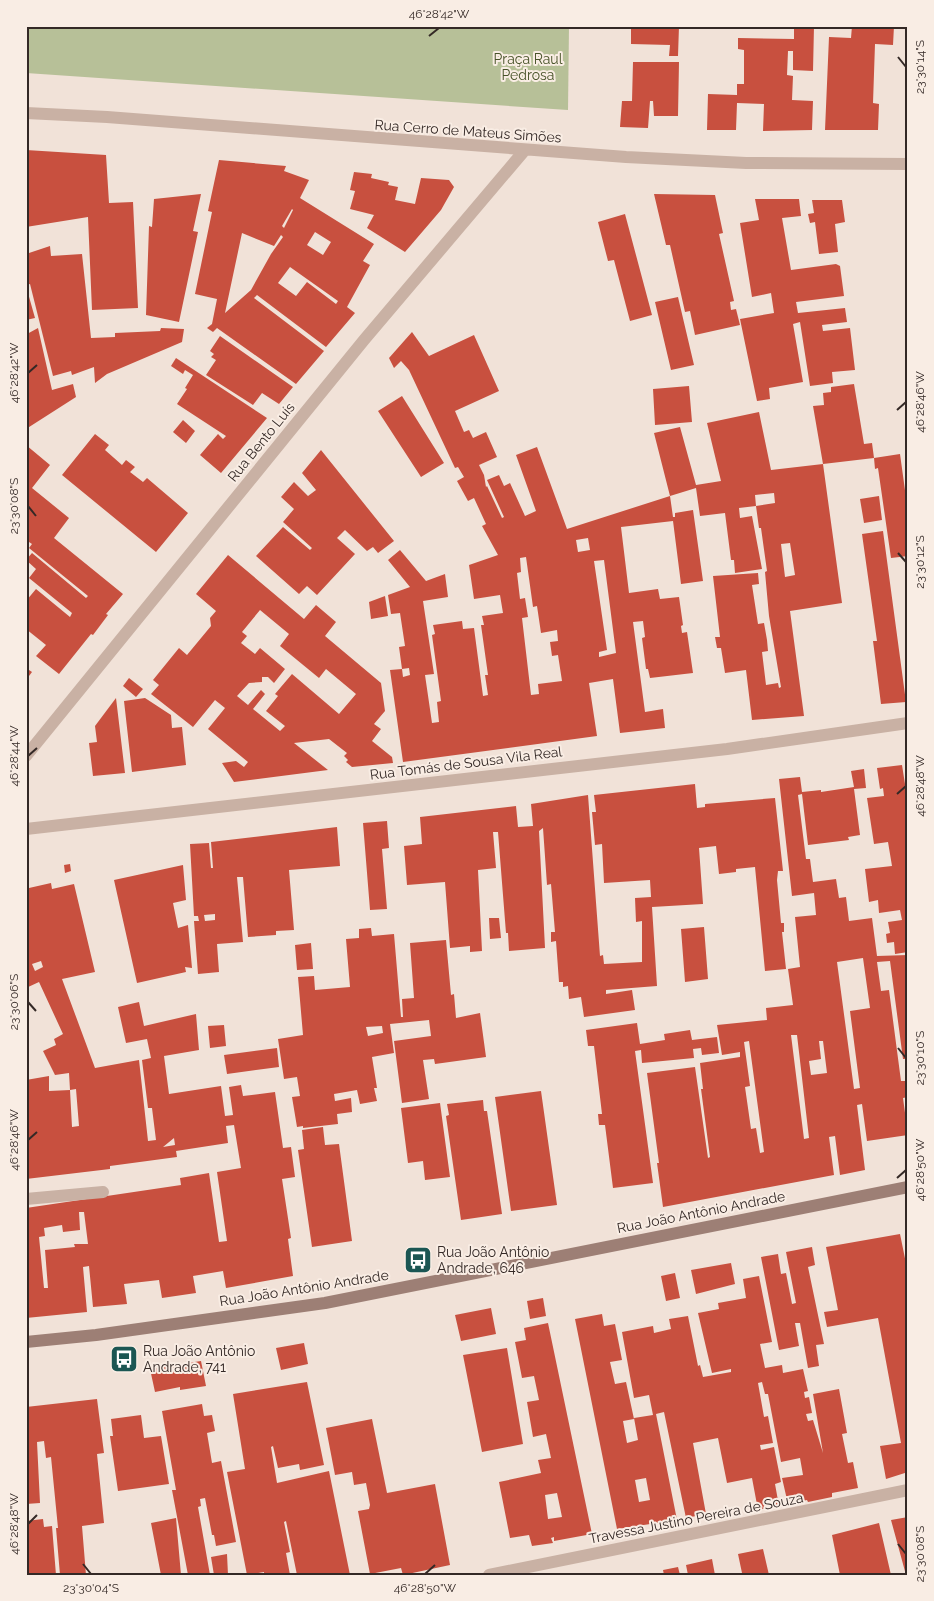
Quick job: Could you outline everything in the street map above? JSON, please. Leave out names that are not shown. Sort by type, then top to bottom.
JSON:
[{"type":"street","name":"Rua Cerro de Mateus Simões","points":[[26,114],[107,117],[524,151],[746,163],[908,164]]},
{"type":"street","name":"Rua Bento Luís","points":[[26,756],[364,340],[524,151]]},
{"type":"street","name":"Rua Tomás de Sousa Vila Real","points":[[26,829],[727,749],[908,723]]},
{"type":"street","name":"Rua João Antônio Andrade","points":[[26,1342],[325,1303],[908,1187]]},
{"type":"street","points":[[26,1199],[103,1192]]},
{"type":"street","name":"Travessa Justino Pereira de Souza","points":[[489,1575],[908,1490]]},
{"type":"green space","name":"Praça Raul Pedrosa","points":[[26,26],[569,26],[568,110],[26,73]]},
{"type":"building","points":[[631,26],[679,26],[678,56],[669,56],[670,45],[631,44]]},
{"type":"building","points":[[794,26],[814,26],[813,71],[793,70],[793,51],[788,51],[787,75],[793,76],[792,100],[813,101],[812,130],[763,131],[764,104],[737,103],[736,130],[707,130],[708,94],[737,95],[737,84],[744,84],[744,50],[738,49],[738,38],[794,39]]},
{"type":"building","points":[[852,26],[894,26],[893,45],[875,44],[873,103],[879,104],[878,130],[825,130],[829,37],[851,38]]},
{"type":"building","points":[[633,62],[679,62],[678,116],[654,116],[653,101],[650,101],[648,128],[620,127],[622,101],[632,101]]},
{"type":"building","points":[[906,96],[908,96],[908,124],[905,124]]},
{"type":"building","points":[[26,150],[106,155],[109,203],[133,202],[138,308],[92,310],[88,217],[26,227]]},
{"type":"building","points":[[219,160],[286,166],[284,171],[309,180],[300,198],[374,244],[363,261],[370,265],[347,307],[355,313],[326,347],[257,295],[254,298],[324,351],[296,384],[217,328],[213,332],[207,328],[212,324],[217,299],[195,294],[212,212],[208,211]],"holes":[[[292,209],[284,228],[282,226]],[[315,232],[331,242],[323,255],[307,245]],[[242,233],[274,246],[281,235],[283,237],[251,290],[225,313]],[[290,267],[338,301],[336,304],[307,282],[296,296],[278,283]]]},
{"type":"building","points":[[354,172],[372,174],[371,178],[389,182],[388,185],[398,187],[395,200],[415,204],[421,178],[449,180],[454,187],[441,210],[405,252],[367,228],[374,215],[350,209],[355,191],[350,190]]},
{"type":"building","points":[[201,194],[193,231],[198,232],[179,322],[146,315],[149,226],[152,227],[154,199]]},
{"type":"building","points":[[654,194],[715,195],[723,233],[719,234],[734,301],[730,302],[731,310],[736,309],[740,325],[695,335],[690,311],[685,312],[670,245],[666,245]]},
{"type":"building","points":[[755,199],[799,199],[801,216],[782,218],[791,270],[836,264],[840,266],[844,296],[796,302],[798,313],[845,308],[847,322],[822,325],[823,331],[850,328],[855,370],[832,372],[833,383],[810,386],[800,322],[793,324],[803,382],[769,388],[770,399],[757,401],[740,319],[774,313],[771,293],[752,297],[740,223],[759,220]]},
{"type":"building","points":[[812,200],[842,200],[845,222],[835,224],[838,252],[819,254],[815,222],[810,223],[808,214],[814,213]]},
{"type":"building","points":[[625,214],[652,315],[630,321],[614,260],[608,261],[598,222]]},
{"type":"building","points":[[50,246],[51,256],[82,254],[91,338],[115,337],[115,333],[160,331],[161,328],[184,329],[182,342],[107,374],[95,383],[94,367],[72,375],[71,371],[53,376],[30,284],[26,285],[26,254]]},
{"type":"building","points":[[26,286],[35,318],[26,320]]},
{"type":"building","points":[[678,297],[694,365],[671,370],[655,302]]},
{"type":"building","points":[[38,328],[52,390],[73,384],[76,397],[26,429],[26,340],[29,338],[27,334]]},
{"type":"building","points":[[412,332],[429,356],[474,335],[499,391],[455,411],[464,432],[469,430],[473,438],[486,432],[497,457],[479,465],[484,475],[486,487],[502,518],[504,517],[487,480],[499,475],[504,486],[510,483],[525,516],[536,511],[516,455],[537,447],[567,529],[670,496],[673,517],[675,517],[675,513],[693,510],[703,581],[681,584],[673,521],[621,527],[629,593],[658,589],[660,599],[679,597],[683,625],[681,626],[682,633],[687,632],[693,673],[650,678],[648,669],[646,669],[642,638],[645,637],[643,621],[633,622],[645,712],[663,709],[665,728],[620,733],[613,679],[589,683],[597,736],[403,762],[390,670],[402,669],[399,647],[405,646],[400,613],[391,614],[388,595],[410,587],[388,560],[400,550],[426,581],[445,574],[448,597],[423,601],[434,674],[425,675],[432,723],[439,722],[437,702],[441,701],[432,635],[435,634],[433,625],[462,621],[463,629],[474,628],[483,696],[488,695],[485,675],[488,675],[481,625],[484,625],[482,616],[503,613],[500,595],[474,599],[469,565],[498,555],[482,526],[486,524],[474,498],[468,501],[457,481],[464,477],[458,467],[455,468],[409,370],[401,361],[394,368],[389,358]],"holes":[[[588,538],[590,550],[578,552],[576,540]],[[526,557],[533,607],[537,606],[541,633],[557,630],[558,641],[550,642],[552,656],[558,655],[562,681],[538,684],[539,694],[531,695],[522,618],[528,617],[525,598],[520,599],[517,573],[521,572],[520,558]],[[604,560],[616,653],[599,657],[599,652],[607,650],[594,561]],[[409,668],[410,675],[403,677],[402,669]]]},
{"type":"building","points":[[220,336],[293,387],[279,404],[262,393],[253,405],[206,375],[216,360],[211,357],[214,354],[210,351]]},
{"type":"building","points":[[176,358],[267,418],[221,473],[200,455],[218,434],[223,439],[226,436],[177,404],[187,389],[185,388],[193,375],[185,370],[183,374],[171,366]]},
{"type":"building","points":[[854,384],[864,444],[872,443],[874,458],[823,464],[813,406],[824,405],[823,393],[831,392],[831,387]]},
{"type":"building","points":[[689,386],[692,422],[655,425],[653,389]]},
{"type":"building","points":[[402,396],[444,463],[421,477],[378,411]]},
{"type":"building","points":[[759,412],[771,470],[823,464],[842,603],[790,611],[804,716],[752,720],[746,670],[725,673],[721,648],[717,648],[715,637],[720,637],[713,576],[758,573],[759,584],[752,585],[758,624],[764,623],[767,640],[768,651],[762,652],[766,685],[778,683],[779,688],[781,687],[769,616],[765,572],[767,571],[756,506],[739,508],[740,518],[752,516],[762,569],[735,573],[734,560],[731,560],[725,513],[700,516],[696,488],[670,496],[654,433],[680,427],[696,485],[721,481],[707,423]],"holes":[[[774,493],[775,503],[756,506],[755,495]],[[790,543],[795,575],[785,577],[781,544]]]},
{"type":"building","points":[[183,420],[195,431],[186,443],[173,432]]},
{"type":"building","points":[[95,434],[109,445],[105,450],[122,465],[126,460],[135,467],[130,472],[143,482],[147,478],[188,513],[156,552],[62,475]]},
{"type":"building","points":[[26,445],[50,465],[32,488],[69,518],[54,538],[123,594],[106,614],[108,615],[93,635],[91,634],[59,674],[36,656],[46,645],[26,629],[26,609],[29,605],[26,601],[36,589],[70,617],[72,613],[29,578],[36,569],[26,560],[32,553],[86,598],[88,596],[29,548],[32,544],[26,540]]},
{"type":"building","points":[[321,450],[394,541],[378,553],[373,547],[367,551],[345,530],[337,538],[355,554],[317,595],[307,586],[299,594],[256,556],[283,527],[310,550],[312,548],[283,522],[294,509],[281,497],[294,482],[308,496],[316,490],[302,473]]},
{"type":"building","points":[[900,454],[908,512],[908,556],[891,558],[878,468],[875,469],[874,458]]},
{"type":"building","points":[[879,496],[882,520],[864,523],[860,499]]},
{"type":"building","points":[[883,531],[906,702],[881,704],[873,641],[877,641],[862,534]]},
{"type":"building","points":[[228,555],[304,619],[316,605],[336,622],[325,636],[381,683],[385,711],[374,724],[381,729],[372,741],[392,757],[393,763],[352,767],[346,762],[348,760],[344,756],[347,753],[329,739],[294,743],[328,770],[234,782],[222,763],[236,761],[244,767],[248,762],[208,729],[225,708],[215,700],[193,727],[151,694],[159,685],[153,680],[179,648],[187,655],[211,626],[210,618],[216,611],[196,594]],"holes":[[[260,610],[289,634],[280,646],[319,678],[326,669],[356,694],[339,714],[292,674],[275,694],[278,696],[266,711],[285,726],[280,731],[253,709],[265,694],[261,690],[248,705],[237,696],[249,683],[262,682],[262,677],[268,677],[274,683],[285,669],[260,648],[255,654],[241,643],[247,636],[242,632]]]},
{"type":"building","points":[[385,596],[388,616],[371,619],[369,602]]},
{"type":"building","points":[[26,668],[32,672],[26,680]]},
{"type":"building","points":[[129,678],[143,689],[136,697],[123,686]]},
{"type":"building","points":[[116,698],[125,773],[93,776],[89,743],[97,742],[95,726]]},
{"type":"building","points":[[145,698],[171,715],[172,728],[182,727],[186,765],[132,772],[124,701]]},
{"type":"building","points":[[905,764],[908,764],[908,777],[907,777]]},
{"type":"building","points":[[902,765],[908,803],[908,952],[895,954],[894,942],[887,943],[886,934],[890,933],[888,922],[902,920],[900,910],[879,913],[878,900],[869,902],[865,869],[892,866],[888,842],[874,844],[867,798],[884,796],[883,788],[880,789],[877,768]]},
{"type":"building","points":[[864,769],[866,788],[854,789],[860,835],[848,837],[849,840],[808,845],[802,794],[798,795],[806,859],[810,859],[813,882],[836,879],[839,898],[846,897],[849,921],[872,918],[877,956],[908,955],[908,1059],[903,1059],[890,961],[877,962],[881,991],[889,990],[901,1081],[906,1081],[908,1097],[903,1098],[908,1135],[867,1141],[862,1104],[857,1105],[865,1170],[840,1175],[835,1136],[829,1137],[834,1175],[663,1207],[647,1073],[695,1067],[708,1158],[710,1157],[701,1089],[703,1089],[700,1063],[740,1057],[740,1052],[722,1055],[717,1025],[767,1020],[766,1008],[793,1005],[788,969],[800,967],[795,917],[816,915],[814,893],[792,896],[779,779],[800,777],[802,792],[821,790],[821,792],[854,787],[851,771]],"holes":[[[863,958],[870,1008],[850,1011],[860,1088],[854,1089],[837,962]],[[791,1035],[797,1035],[809,1138],[804,1139]],[[749,1041],[764,1152],[760,1153],[756,1128],[751,1129],[745,1087],[750,1086],[744,1042]],[[819,1041],[823,1041],[827,1073],[811,1075],[809,1061],[821,1059]]]},
{"type":"building","points":[[695,784],[697,808],[705,807],[705,804],[775,798],[783,871],[778,871],[777,880],[781,923],[784,923],[784,932],[782,932],[786,969],[765,971],[755,867],[736,869],[736,872],[719,874],[716,846],[699,848],[703,904],[652,907],[657,986],[606,990],[606,994],[632,990],[635,1010],[584,1017],[581,997],[569,999],[568,986],[563,987],[563,982],[559,982],[556,941],[551,942],[551,932],[555,932],[551,884],[547,885],[543,828],[539,831],[545,948],[509,951],[498,832],[493,832],[496,868],[478,870],[482,951],[470,952],[470,946],[450,948],[445,882],[407,885],[404,846],[422,844],[420,817],[516,806],[518,827],[533,826],[531,804],[588,795],[600,956],[603,955],[604,964],[642,962],[642,921],[636,922],[635,898],[651,897],[650,880],[604,883],[602,844],[595,845],[592,812],[596,812],[594,795]]},
{"type":"building","points":[[387,821],[389,848],[382,849],[387,909],[370,910],[363,823]]},
{"type":"building","points":[[337,827],[340,866],[289,870],[294,930],[276,931],[276,935],[248,937],[243,877],[237,877],[243,942],[217,944],[219,972],[198,974],[194,921],[199,921],[198,916],[194,916],[190,844],[209,843],[211,868],[213,868],[211,842]],"holes":[[[215,914],[215,920],[205,921],[204,915]]]},
{"type":"building","points":[[70,864],[71,871],[65,873],[64,865]]},
{"type":"building","points":[[183,865],[186,900],[173,903],[178,928],[188,925],[192,968],[185,967],[186,972],[137,983],[114,880]]},
{"type":"building","points":[[26,881],[29,888],[51,883],[52,889],[74,884],[95,972],[62,979],[95,1068],[139,1060],[148,1141],[156,1140],[152,1108],[148,1108],[142,1060],[151,1058],[147,1039],[126,1043],[118,1007],[139,1002],[144,1026],[196,1014],[199,1050],[164,1056],[169,1094],[221,1086],[225,1116],[233,1115],[229,1087],[241,1085],[243,1096],[275,1092],[283,1148],[291,1147],[295,1177],[282,1179],[291,1238],[288,1239],[293,1276],[226,1288],[223,1271],[193,1276],[196,1293],[162,1298],[159,1280],[124,1284],[127,1304],[93,1307],[89,1266],[83,1267],[87,1312],[26,1318],[26,1208],[181,1185],[180,1178],[209,1173],[219,1242],[227,1241],[217,1172],[241,1168],[234,1125],[226,1126],[228,1143],[176,1151],[177,1157],[110,1166],[110,1169],[26,1179],[26,1080],[49,1076],[49,1091],[70,1090],[69,1073],[55,1075],[43,1051],[56,1045],[54,1039],[63,1034],[39,982],[26,988],[26,953],[29,958],[26,951]],"holes":[[[41,961],[43,967],[35,971],[32,964]],[[76,1089],[79,1126],[72,1127],[70,1090]],[[174,1138],[175,1145],[163,1147]],[[79,1212],[84,1212],[88,1244],[74,1244],[75,1247],[45,1250],[48,1288],[44,1288],[39,1237],[45,1236],[44,1228],[62,1225],[63,1232],[80,1230]]]},
{"type":"building","points":[[489,918],[499,918],[501,938],[490,939]]},
{"type":"building","points":[[704,927],[708,979],[685,982],[681,929]]},
{"type":"building","points":[[371,928],[372,936],[394,934],[401,1017],[403,1017],[402,999],[414,998],[410,943],[446,940],[451,995],[454,994],[456,1018],[480,1013],[486,1057],[435,1064],[434,1059],[423,1060],[429,1099],[402,1103],[394,1041],[431,1036],[429,1020],[390,1024],[394,1053],[372,1057],[377,1088],[374,1088],[377,1101],[360,1104],[357,1090],[334,1094],[335,1101],[351,1098],[352,1112],[337,1114],[338,1124],[297,1127],[292,1097],[300,1096],[297,1077],[284,1079],[278,1039],[303,1035],[298,977],[314,976],[315,990],[350,987],[346,939],[359,938],[359,929]],"holes":[[[382,1026],[383,1033],[368,1036],[366,1027]]]},
{"type":"building","points":[[311,943],[313,969],[297,970],[295,945]]},
{"type":"building","points":[[637,1023],[640,1044],[665,1040],[664,1034],[690,1030],[692,1040],[717,1037],[719,1053],[702,1055],[701,1048],[693,1049],[694,1058],[642,1063],[641,1050],[635,1051],[653,1183],[613,1188],[605,1125],[599,1125],[598,1114],[602,1114],[594,1046],[588,1046],[586,1030]]},
{"type":"building","points":[[224,1025],[226,1046],[210,1048],[208,1026]]},
{"type":"building","points":[[277,1048],[279,1067],[227,1074],[224,1055]]},
{"type":"building","points":[[541,1091],[557,1205],[511,1211],[495,1097]]},
{"type":"building","points":[[483,1100],[484,1111],[487,1111],[502,1214],[461,1220],[446,1116],[449,1115],[447,1104]]},
{"type":"building","points":[[440,1103],[450,1177],[425,1180],[423,1161],[408,1163],[401,1108]]},
{"type":"building","points":[[323,1127],[325,1145],[339,1144],[352,1241],[312,1247],[298,1150],[304,1149],[302,1130]]},
{"type":"building","points":[[900,1234],[908,1273],[908,1472],[886,1479],[880,1446],[901,1443],[878,1318],[827,1327],[824,1312],[838,1310],[826,1247]]},
{"type":"building","points":[[812,1247],[815,1265],[808,1267],[824,1344],[816,1345],[819,1366],[808,1368],[800,1323],[795,1323],[799,1346],[779,1350],[761,1257],[778,1254],[781,1274],[786,1273],[792,1304],[796,1303],[786,1252]]},
{"type":"building","points":[[731,1263],[735,1284],[696,1294],[691,1270]]},
{"type":"building","points":[[675,1273],[680,1298],[666,1301],[661,1276]]},
{"type":"building","points":[[759,1276],[772,1342],[760,1344],[765,1368],[782,1365],[783,1373],[803,1369],[808,1391],[804,1392],[805,1398],[809,1397],[812,1413],[806,1414],[808,1421],[813,1420],[823,1453],[813,1394],[839,1389],[847,1433],[842,1434],[848,1463],[853,1462],[858,1488],[832,1493],[832,1497],[788,1504],[782,1478],[803,1475],[800,1458],[781,1462],[768,1394],[765,1394],[762,1382],[758,1383],[764,1417],[768,1416],[773,1443],[760,1445],[761,1450],[774,1447],[781,1482],[775,1484],[779,1506],[758,1510],[752,1478],[727,1483],[718,1438],[693,1443],[706,1514],[686,1518],[664,1412],[656,1414],[677,1520],[617,1529],[575,1319],[602,1314],[604,1326],[615,1324],[622,1360],[610,1362],[615,1384],[626,1382],[634,1419],[623,1421],[627,1443],[638,1440],[634,1418],[653,1415],[649,1395],[634,1398],[622,1332],[653,1326],[654,1333],[671,1329],[669,1319],[688,1316],[698,1366],[700,1365],[703,1377],[731,1372],[731,1369],[712,1373],[698,1313],[719,1309],[718,1303],[746,1298],[743,1279]],"holes":[[[646,1478],[650,1500],[639,1502],[635,1480]]]},
{"type":"building","points":[[543,1298],[546,1316],[530,1319],[527,1301]]},
{"type":"building","points":[[491,1308],[496,1334],[461,1341],[455,1315]]},
{"type":"building","points":[[548,1323],[592,1534],[554,1541],[554,1537],[551,1538],[553,1543],[532,1546],[529,1535],[510,1538],[499,1482],[541,1473],[538,1460],[551,1458],[546,1434],[533,1437],[527,1402],[539,1400],[534,1376],[522,1378],[515,1342],[526,1340],[524,1328]],"holes":[[[557,1493],[562,1517],[548,1519],[545,1495]]]},
{"type":"building","points":[[304,1343],[308,1364],[281,1370],[276,1348]]},
{"type":"building","points":[[507,1348],[523,1444],[482,1452],[463,1355]]},
{"type":"building","points":[[201,1361],[206,1386],[180,1390],[180,1387],[155,1392],[150,1369]]},
{"type":"building","points":[[307,1382],[324,1465],[300,1470],[299,1464],[278,1468],[273,1446],[271,1447],[277,1483],[329,1471],[350,1575],[297,1575],[286,1521],[284,1522],[290,1552],[286,1553],[290,1575],[264,1575],[264,1572],[247,1575],[227,1472],[245,1469],[233,1394]]},
{"type":"building","points":[[97,1399],[104,1453],[97,1454],[104,1523],[82,1526],[86,1575],[60,1575],[56,1528],[58,1528],[51,1457],[46,1458],[44,1441],[37,1442],[40,1503],[26,1504],[26,1407]]},
{"type":"building","points":[[202,1404],[204,1416],[212,1415],[215,1431],[207,1433],[212,1463],[221,1461],[236,1542],[216,1546],[205,1498],[200,1499],[201,1506],[198,1507],[210,1575],[188,1575],[172,1490],[176,1490],[162,1411]]},
{"type":"building","points":[[141,1415],[144,1438],[161,1436],[169,1484],[118,1491],[110,1436],[113,1436],[111,1419]]},
{"type":"building","points":[[372,1419],[387,1493],[435,1484],[450,1565],[403,1575],[401,1568],[370,1574],[358,1511],[369,1509],[366,1483],[354,1485],[352,1472],[335,1475],[326,1428]]},
{"type":"building","points":[[908,1517],[908,1575],[906,1575],[891,1520]]},
{"type":"building","points":[[176,1518],[181,1575],[161,1575],[151,1523]]},
{"type":"building","points":[[43,1519],[44,1527],[52,1526],[56,1575],[26,1575],[26,1521]]},
{"type":"building","points":[[879,1523],[891,1575],[840,1575],[832,1535]]},
{"type":"building","points":[[763,1549],[769,1575],[737,1575],[742,1573],[738,1554]]},
{"type":"building","points":[[227,1554],[228,1575],[214,1575],[211,1557]]},
{"type":"building","points":[[712,1559],[715,1575],[688,1575],[686,1565]]},
{"type":"building","points":[[678,1567],[680,1575],[664,1575],[663,1570]]},
{"type":"place","name":"Rua João Antônio Andrade, 646","points":[[418,1260]]},
{"type":"place","name":"Rua João Antônio Andrade, 741","points":[[124,1359]]}]
